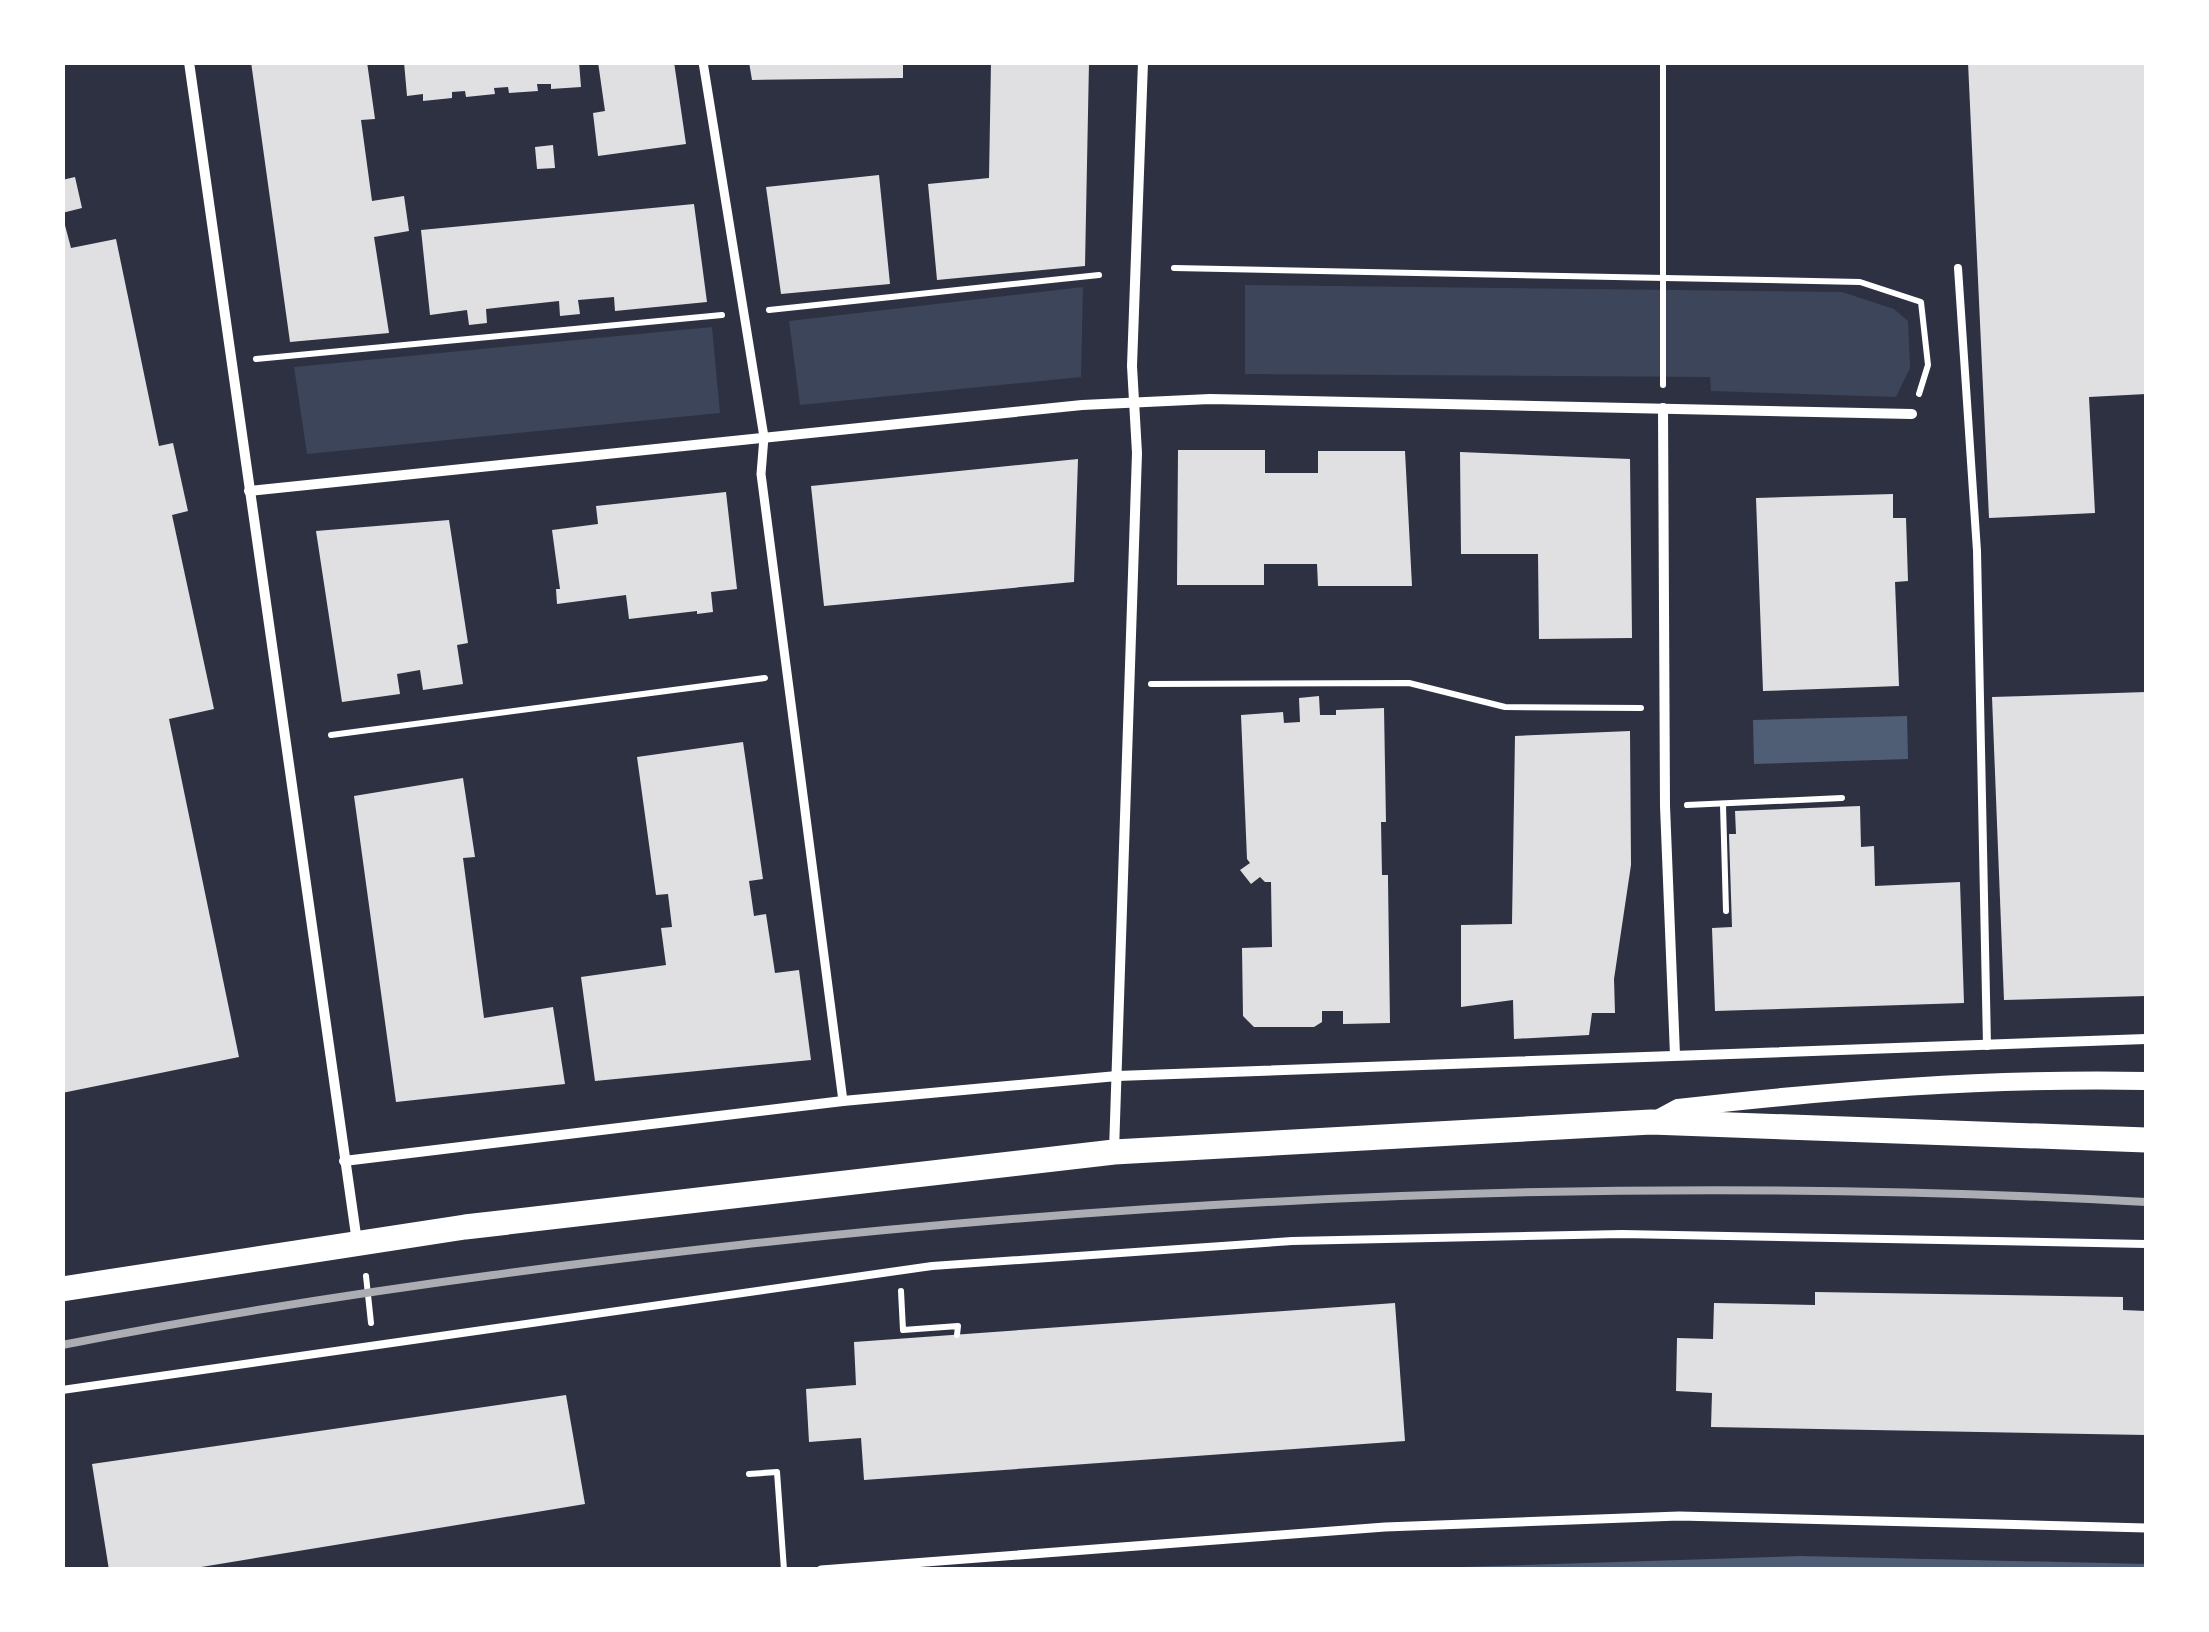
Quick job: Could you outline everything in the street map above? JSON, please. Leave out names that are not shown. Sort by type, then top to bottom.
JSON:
[{"type":"main road","points":[[62,1289],[465,1227],[1114,1152],[1651,1122],[2146,1140]]},
{"type":"street","points":[[189,62],[357,1243]]},
{"type":"street","points":[[703,62],[764,437],[761,474],[843,1101]]},
{"type":"street","points":[[1114,1152],[1136,453],[1132,366],[1144,62]]},
{"type":"street","points":[[250,491],[1082,405],[1210,399],[1912,414]]},
{"type":"street","points":[[1663,408],[1665,806],[1675,1054]]},
{"type":"street","points":[[344,1160],[843,1101],[1116,1076],[2146,1039]]},
{"type":"street","points":[[1651,1122],[1678,1108],[1856,1088],[2146,1081]]},
{"type":"street","points":[[821,1570],[1385,1527],[1679,1516],[2146,1528]]},
{"type":"lane","points":[[1958,268],[1977,551],[1987,1046]]},
{"type":"lane","points":[[62,1390],[900,1270],[1292,1241],[1622,1234],[2146,1244]]},
{"type":"path","points":[[1663,62],[1663,391]]},
{"type":"path","points":[[1174,268],[1860,282],[1921,302],[1928,365],[1912,414]]},
{"type":"path","points":[[250,360],[1099,275]]},
{"type":"path","points":[[330,735],[786,675]]},
{"type":"path","points":[[1129,684],[1408,683],[1505,707],[1667,708]]},
{"type":"path","points":[[1665,806],[1842,798]]},
{"type":"path","points":[[1722,805],[1726,911]]},
{"type":"path","points":[[900,1270],[903,1330],[958,1326],[957,1334]]},
{"type":"path","points":[[365,1271],[373,1344]]},
{"type":"path","points":[[749,1474],[777,1472],[784,1570]]},
{"type":"shaded area","points":[[1245,285],[1842,292],[1894,309],[1908,321],[1910,368],[1896,397],[1711,391],[1710,377],[1245,374]]},
{"type":"shaded area","points":[[1083,287],[1081,377],[800,405],[789,321]]},
{"type":"shaded area","points":[[712,327],[720,413],[307,454],[294,367]]},
{"type":"shaded area","points":[[1907,716],[1908,759],[1754,764],[1753,720]]},
{"type":"shaded area","points":[[1801,1556],[2146,1564],[2146,1569],[1399,1569]]},
{"type":"building","points":[[251,62],[367,62],[375,119],[361,120],[372,201],[404,196],[409,231],[374,237],[389,333],[290,342]]},
{"type":"building","points":[[404,62],[579,62],[581,87],[551,89],[551,84],[537,84],[538,91],[509,93],[508,87],[494,88],[495,94],[466,97],[465,91],[452,92],[452,98],[423,101],[423,94],[407,96]]},
{"type":"building","points":[[598,62],[674,62],[686,144],[598,156],[593,113],[605,111]]},
{"type":"building","points":[[749,62],[903,62],[903,78],[752,80]]},
{"type":"building","points":[[991,62],[1089,62],[1085,266],[937,280],[928,184],[989,178]]},
{"type":"building","points":[[1968,62],[2146,62],[2146,394],[2089,397],[2095,513],[1989,518]]},
{"type":"building","points":[[553,145],[555,168],[537,169],[535,147]]},
{"type":"building","points":[[879,175],[890,284],[781,294],[766,187]]},
{"type":"building","points":[[75,177],[82,208],[62,213],[62,180]]},
{"type":"building","points":[[694,204],[707,302],[615,311],[614,297],[578,300],[580,314],[560,316],[559,301],[486,309],[487,323],[469,325],[467,310],[430,315],[421,230]]},
{"type":"building","points":[[62,214],[71,248],[116,239],[159,446],[173,443],[188,511],[172,515],[214,709],[169,719],[239,1057],[62,1093]]},
{"type":"building","points":[[1178,450],[1265,450],[1265,473],[1318,473],[1318,451],[1405,451],[1412,586],[1318,586],[1317,564],[1264,564],[1264,585],[1177,585]]},
{"type":"building","points":[[1460,452],[1630,459],[1632,638],[1539,639],[1538,554],[1461,554]]},
{"type":"building","points":[[1078,459],[1074,582],[824,606],[811,486]]},
{"type":"building","points":[[726,492],[737,589],[711,592],[713,612],[629,619],[626,595],[557,604],[556,589],[560,589],[552,530],[598,524],[596,506]]},
{"type":"building","points":[[1893,494],[1893,518],[1906,518],[1908,581],[1895,582],[1899,686],[1763,691],[1756,498]]},
{"type":"building","points":[[449,520],[468,643],[457,645],[463,684],[423,690],[420,670],[397,674],[400,694],[342,702],[316,531]]},
{"type":"building","points":[[2146,692],[2146,996],[2004,1000],[1992,697]]},
{"type":"building","points":[[1319,696],[1320,715],[1336,715],[1336,710],[1384,708],[1386,822],[1381,822],[1382,875],[1388,875],[1390,1023],[1343,1024],[1343,1011],[1322,1011],[1322,1022],[1314,1027],[1254,1027],[1243,1016],[1242,948],[1272,947],[1271,882],[1260,877],[1251,884],[1240,870],[1250,863],[1241,715],[1283,712],[1284,723],[1300,722],[1299,698]]},
{"type":"building","points":[[1630,731],[1631,865],[1614,979],[1615,1013],[1592,1013],[1589,1035],[1514,1039],[1513,1000],[1461,1007],[1461,925],[1512,924],[1515,736]]},
{"type":"building","points":[[743,742],[763,879],[749,881],[754,916],[766,914],[775,973],[799,970],[811,1060],[595,1081],[581,977],[666,965],[661,928],[672,927],[668,894],[656,895],[637,757]]},
{"type":"building","points":[[463,778],[475,857],[463,858],[484,1018],[553,1007],[565,1084],[396,1102],[354,796]]},
{"type":"building","points":[[1860,806],[1861,847],[1874,846],[1875,886],[1960,882],[1964,1003],[1715,1011],[1712,928],[1732,927],[1729,834],[1736,834],[1735,811]]},
{"type":"building","points":[[1815,1292],[2123,1297],[2123,1310],[2146,1311],[2146,1435],[1711,1427],[1712,1393],[1676,1391],[1677,1338],[1713,1339],[1714,1303],[1815,1305]]},
{"type":"building","points":[[1395,1303],[1405,1441],[864,1480],[861,1438],[809,1442],[806,1389],[856,1385],[854,1342]]},
{"type":"building","points":[[566,1395],[585,1504],[183,1570],[109,1570],[92,1464]]},
{"type":"railway","points":[[62,1345],[315,1301],[569,1265],[914,1227],[1090,1213],[1266,1202],[1618,1191],[1970,1194],[2146,1202]]}]
